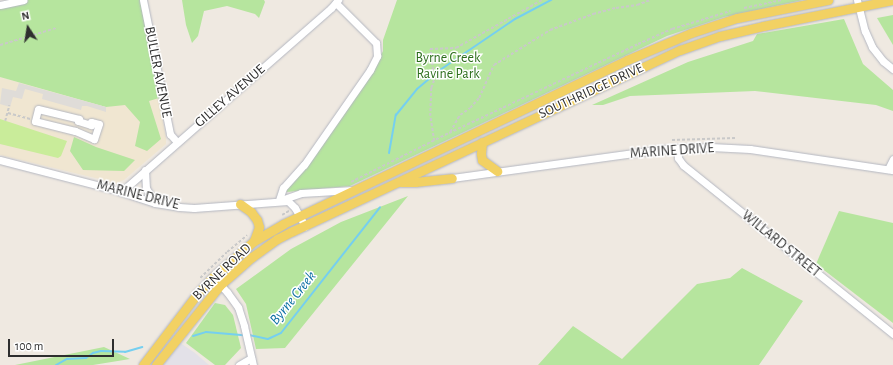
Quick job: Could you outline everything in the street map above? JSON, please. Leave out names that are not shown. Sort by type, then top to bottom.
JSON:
[{"type":"main road","name":"SOUTHRIDGE DRIVE","points":[[300,216],[627,60],[691,33],[737,18],[828,0]]},
{"type":"main road","name":"SOUTHRIDGE DRIVE","points":[[305,226],[680,50],[720,36],[858,3],[893,0]]},
{"type":"main road","points":[[482,142],[480,151],[482,160],[497,171]]},
{"type":"main road","points":[[400,182],[452,178]]},
{"type":"main road","points":[[240,204],[252,212],[258,220],[259,227],[254,241]]},
{"type":"main road","name":"BYRNE ROAD","points":[[143,365],[197,294],[212,277],[254,241],[300,216]]},
{"type":"main road","name":"BYRNE ROAD","points":[[156,365],[220,286],[252,257],[277,240],[305,226]]},
{"type":"street","points":[[0,5],[23,0]]},
{"type":"street","name":"BULLER AVENUE","points":[[143,0],[170,134],[177,142]]},
{"type":"street","points":[[305,226],[300,216],[288,201],[279,200],[283,188],[309,158],[370,70],[378,52],[376,43],[337,2]]},
{"type":"street","name":"GILLEY AVENUE","points":[[121,192],[337,2]]},
{"type":"street","points":[[858,3],[865,31],[872,47],[883,61],[893,69]]},
{"type":"street","points":[[38,109],[79,119],[78,122],[91,125],[91,122],[100,124],[94,139],[75,131],[35,121],[38,109]]},
{"type":"street","name":"MARINE DRIVE","points":[[452,178],[677,148],[711,147],[750,149],[891,169]]},
{"type":"street","name":"WILLARD STREET","points":[[677,148],[678,158],[683,164],[893,334]]},
{"type":"street","points":[[891,169],[893,159]]},
{"type":"street","name":"MARINE DRIVE","points":[[0,160],[121,192],[155,203],[194,208],[279,200],[301,193],[353,190]]},
{"type":"street","points":[[145,170],[146,188],[155,203]]},
{"type":"street","points":[[212,277],[238,307],[244,326],[252,362],[239,365]]},
{"type":"path","points":[[434,141],[430,116],[431,88],[434,80],[430,49],[456,48],[542,0]]},
{"type":"path","points":[[449,133],[460,115],[470,108],[479,98],[494,65],[550,30],[593,14],[616,8],[637,5],[650,0]]},
{"type":"path","points":[[0,45],[56,28]]},
{"type":"path","points":[[6,121],[9,106]]},
{"type":"path","points":[[8,113],[26,118]]},
{"type":"path","points":[[672,140],[735,138]]},
{"type":"shaded area","points":[[0,77],[106,107],[159,98],[166,144],[124,180],[116,183],[0,155]]},
{"type":"shaded area","points":[[19,83],[106,107],[106,112],[87,106],[82,106],[81,110],[42,99],[43,94],[25,89],[22,99],[13,97],[10,107],[0,104],[2,88],[16,91]]},
{"type":"shaded area","points":[[179,342],[195,353],[209,365],[161,365]]},
{"type":"green space","points":[[23,0],[140,0],[159,98],[149,101],[161,139],[147,151],[135,146],[140,122],[125,105],[106,107],[0,77],[0,5]]},
{"type":"green space","points":[[182,0],[264,0],[265,2],[259,18],[255,14],[227,6],[204,11],[198,36],[192,43],[186,25]]},
{"type":"green space","name":"Byrne Creek Ravine Park","points":[[397,0],[803,0],[724,17],[667,36],[350,186],[287,192],[286,189],[373,71],[383,51],[383,40]]},
{"type":"green space","points":[[893,15],[893,45],[877,18]]},
{"type":"green space","points":[[844,19],[863,64],[893,90],[893,111],[876,105],[755,91],[630,96],[603,105],[592,105],[688,62],[753,41],[757,34]]},
{"type":"green space","points":[[0,119],[67,141],[61,156],[58,158],[0,144]]},
{"type":"green space","points":[[74,137],[96,147],[135,160],[124,171],[83,170],[70,151]]},
{"type":"green space","points":[[408,196],[285,348],[256,349],[246,304],[236,289],[291,249],[341,222]]},
{"type":"green space","points":[[839,211],[893,223],[893,323],[816,264]]},
{"type":"green space","points":[[742,268],[803,301],[759,365],[538,365],[573,326],[622,359],[697,284],[730,278]]},
{"type":"green space","points":[[215,303],[225,305],[233,315],[241,348],[225,365],[215,365],[186,343]]},
{"type":"green space","points":[[104,347],[130,359],[93,365],[15,365]]},
{"type":"waterway","name":"Byrne Creek","points":[[389,153],[396,115],[417,89],[437,72],[515,19],[551,0]]},
{"type":"waterway","name":"Byrne Creek","points":[[249,335],[268,339],[281,333],[380,207]]},
{"type":"waterway","name":"Byrne Creek","points":[[193,336],[206,332],[244,335]]},
{"type":"waterway","name":"Byrne Creek","points":[[56,365],[67,359],[86,358],[93,353],[101,351],[125,352],[142,347]]}]
